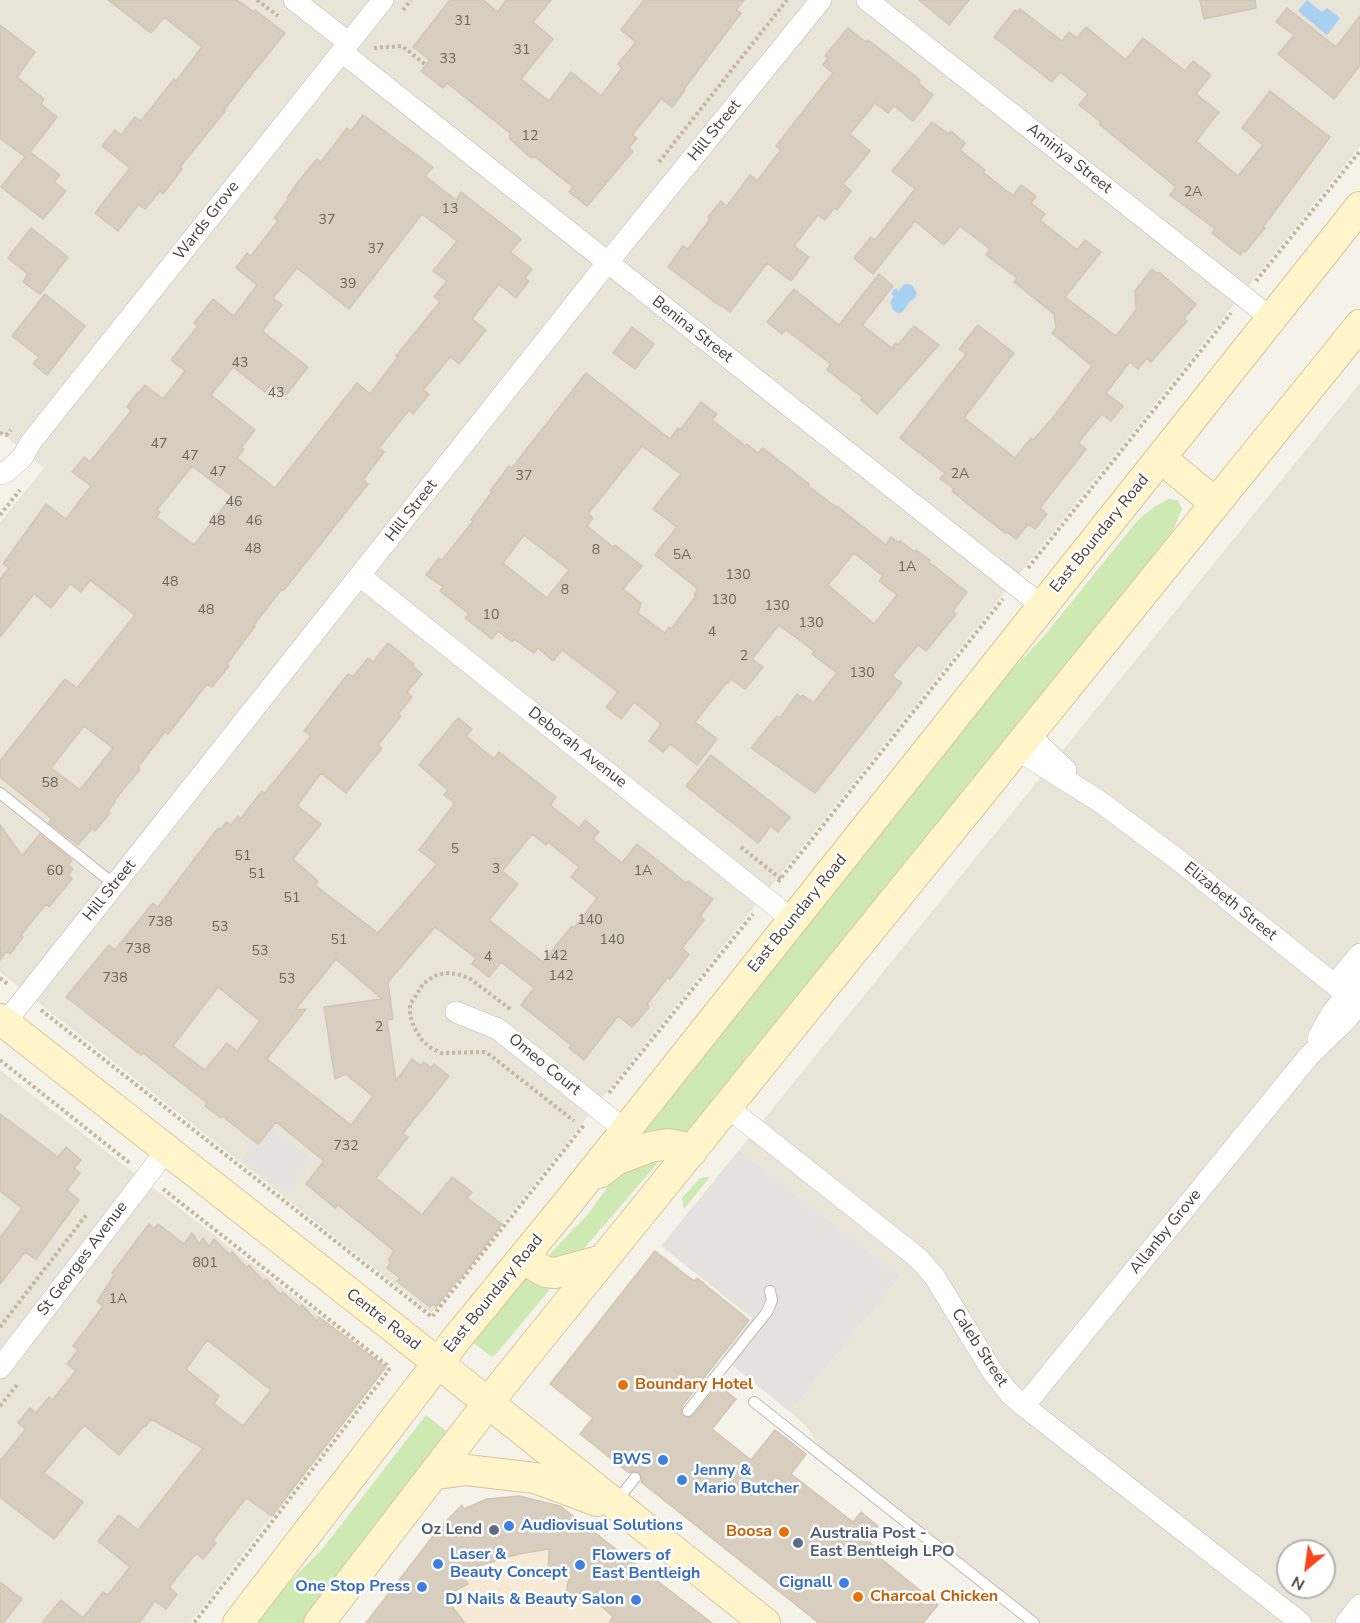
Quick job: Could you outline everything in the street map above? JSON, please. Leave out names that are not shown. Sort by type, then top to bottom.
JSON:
[{"type":"main road","name":"East Boundary Road","points":[[238,1623],[438,1363],[1360,207]]},
{"type":"main road","points":[[319,1623],[514,1370],[726,1106],[1215,502],[1356,339]]},
{"type":"main road","points":[[1161,458],[1215,502]]},
{"type":"main road","name":"Centre Road","points":[[2,1021],[765,1623]]},
{"type":"main road","points":[[571,1199],[594,1176],[616,1160],[634,1152],[668,1144],[692,1151]]},
{"type":"main road","points":[[526,1255],[532,1264],[540,1269],[555,1273],[603,1260]]},
{"type":"main road","points":[[434,1474],[466,1470],[535,1478],[619,1508]]},
{"type":"street","name":"Benina Street","points":[[294,0],[345,48],[607,263],[1042,606]]},
{"type":"street","name":"Wards Grove","points":[[2,473],[22,458],[32,442],[383,0]]},
{"type":"street","name":"Hill Street","points":[[2,1021],[25,998],[607,263],[821,0]]},
{"type":"street","name":"Amiriya Street","points":[[867,0],[1271,318]]},
{"type":"street","name":"Deborah Avenue","points":[[360,576],[793,920]]},
{"type":"street","name":"Elizabeth Street","points":[[1022,741],[1177,859],[1350,997]]},
{"type":"street","points":[[1350,997],[1360,954]]},
{"type":"street","points":[[1350,997],[1360,976]]},
{"type":"street","name":"Allanby Grove","points":[[1024,1406],[1308,1057],[1332,1013],[1350,997]]},
{"type":"street","name":"Omeo Court","points":[[456,1012],[498,1029],[625,1130]]},
{"type":"street","name":"Caleb Street","points":[[726,1106],[918,1258],[934,1276],[1001,1384],[1024,1406],[1301,1623]]},
{"type":"street","name":"St Georges Avenue","points":[[0,1368],[166,1151]]},
{"type":"street","points":[[1346,1623],[1360,1605]]},
{"type":"lane","points":[[0,793],[115,885]]},
{"type":"lane","points":[[688,1411],[767,1312],[772,1300],[770,1291]]},
{"type":"lane","points":[[754,1402],[1034,1623]]},
{"type":"lane","points":[[619,1508],[635,1478]]},
{"type":"path","points":[[373,48],[402,46],[426,65]]},
{"type":"path","points":[[0,978],[432,1317],[1360,151]]},
{"type":"path","points":[[0,433],[6,435]]},
{"type":"path","points":[[0,1060],[387,1365],[389,1370],[194,1623]]},
{"type":"path","points":[[0,1327],[92,1208]]},
{"type":"shaded area","points":[[0,0],[1360,0],[1360,146],[431,1313],[0,972],[0,522],[44,468],[0,431]]},
{"type":"shaded area","points":[[1360,383],[1360,1623],[1041,1623],[823,1452],[806,1426],[790,1412],[901,1276],[739,1150]]},
{"type":"shaded area","points":[[0,1070],[386,1367],[190,1623],[0,1623]]},
{"type":"shaded area","points":[[271,1127],[313,1160],[286,1193],[242,1159]]},
{"type":"shaded area","points":[[739,1150],[901,1276],[790,1412],[722,1357],[752,1318],[661,1246]]},
{"type":"shaded area","points":[[497,1498],[531,1499],[550,1503],[578,1519],[711,1623],[366,1623],[415,1558],[451,1517],[477,1503]]},
{"type":"green space","points":[[1169,499],[1178,500],[1182,509],[1171,535],[690,1134],[637,1134],[980,704],[1045,635],[1137,521],[1154,507]]},
{"type":"green space","points":[[662,1158],[575,1259],[546,1258],[588,1214],[615,1177],[636,1165]]},
{"type":"green space","points":[[710,1177],[684,1209],[682,1198],[700,1178]]},
{"type":"green space","points":[[523,1276],[556,1282],[492,1357],[472,1342]]},
{"type":"green space","points":[[426,1415],[449,1433],[305,1623],[253,1623],[268,1604],[323,1548]]},
{"type":"water","points":[[1307,0],[1322,12],[1327,8],[1340,18],[1327,35],[1298,11]]},
{"type":"water","points":[[903,285],[912,285],[917,293],[903,312],[898,313],[894,311],[890,302],[894,296],[891,294],[894,289],[898,292]]},
{"type":"building","points":[[108,0],[237,0],[254,12],[255,10],[285,33],[180,167],[182,169],[163,194],[160,191],[145,209],[139,204],[118,231],[95,213],[130,168],[102,146],[115,130],[121,135],[135,117],[141,121],[202,47],[164,17],[151,33]]},
{"type":"building","points":[[450,0],[483,0],[498,12],[506,0],[551,0],[533,22],[553,39],[521,79],[549,101],[571,72],[601,96],[622,68],[618,64],[636,42],[621,30],[644,0],[744,0],[736,10],[741,13],[685,90],[672,107],[661,99],[632,135],[637,138],[629,148],[633,151],[587,206],[569,192],[573,187],[535,157],[531,158],[510,139],[510,133],[447,83],[443,88],[421,71],[430,60],[413,47]]},
{"type":"building","points":[[919,0],[969,0],[949,25]]},
{"type":"building","points":[[1200,0],[1255,0],[1256,8],[1204,19]]},
{"type":"building","points":[[1287,8],[1336,47],[1360,16],[1360,65],[1334,99],[1278,54],[1294,35],[1276,22]]},
{"type":"building","points":[[1020,9],[1062,41],[1069,32],[1077,38],[1086,27],[1126,60],[1143,38],[1185,71],[1193,61],[1211,75],[1196,94],[1219,112],[1196,141],[1238,176],[1263,145],[1242,128],[1270,91],[1330,137],[1263,227],[1265,228],[1240,255],[1212,233],[1215,229],[1170,195],[1176,187],[1079,105],[1088,94],[1060,72],[1052,82],[994,37],[1015,10],[1018,12]]},
{"type":"building","points":[[0,25],[35,52],[17,77],[44,99],[41,104],[57,117],[30,152],[60,175],[54,182],[66,191],[43,219],[1,187],[25,157],[0,138]]},
{"type":"building","points":[[848,28],[866,42],[868,40],[920,80],[918,83],[933,95],[913,121],[894,106],[888,113],[875,103],[850,134],[870,151],[843,184],[851,191],[837,210],[834,208],[825,220],[818,215],[794,246],[809,257],[791,281],[767,263],[730,312],[668,267],[683,246],[688,249],[721,201],[727,206],[750,175],[757,181],[781,150],[776,146],[833,73],[823,65],[828,58],[825,56]]},
{"type":"building","points":[[363,115],[433,167],[425,176],[456,200],[461,192],[521,239],[510,252],[532,269],[525,278],[529,281],[516,298],[499,284],[472,319],[486,330],[459,364],[450,357],[423,390],[429,394],[413,414],[409,410],[379,448],[384,452],[363,480],[368,484],[253,626],[255,626],[227,664],[229,666],[212,687],[207,684],[168,734],[165,732],[138,767],[140,769],[114,801],[108,811],[110,813],[95,831],[92,828],[78,845],[49,823],[52,819],[0,777],[0,761],[65,679],[77,688],[135,615],[90,580],[81,592],[70,584],[51,608],[34,594],[0,637],[0,579],[9,568],[3,564],[46,504],[66,519],[91,486],[72,472],[84,457],[90,462],[131,411],[127,407],[138,392],[145,385],[163,399],[185,371],[171,360],[198,326],[194,323],[213,299],[234,316],[257,285],[236,268],[247,253],[251,256],[278,221],[274,218],[298,182],[317,159],[321,162],[347,128],[351,131]],"holes":[[[422,214],[457,241],[433,271],[447,281],[434,297],[440,302],[396,356],[398,357],[370,394],[357,383],[275,488],[237,458],[244,449],[241,448],[255,430],[211,395],[233,367],[265,392],[271,384],[286,395],[308,367],[262,331],[282,305],[273,298],[297,268],[349,309]],[[192,466],[232,496],[194,545],[156,517],[160,512],[157,510]],[[84,726],[113,748],[80,790],[51,768]]]},
{"type":"building","points":[[932,122],[949,134],[951,131],[965,143],[960,150],[1013,196],[1021,185],[1036,196],[1031,203],[1045,214],[1040,220],[1077,250],[1085,240],[1101,252],[1065,297],[1116,336],[1136,310],[1135,291],[1152,269],[1158,274],[1159,272],[1196,304],[1184,319],[1187,321],[1151,362],[1147,358],[1138,369],[1130,362],[1106,393],[1123,406],[1111,421],[1102,414],[1078,443],[1086,449],[1040,508],[1047,514],[1035,529],[1028,524],[1016,539],[952,491],[954,489],[940,479],[945,473],[900,438],[966,354],[959,349],[978,325],[1014,353],[964,418],[1015,458],[1031,438],[1033,440],[1052,419],[1092,366],[1052,333],[1056,328],[1054,314],[1014,282],[1017,278],[986,255],[990,249],[960,226],[944,245],[915,221],[873,274],[854,258],[871,237],[875,240],[915,189],[892,171]]},
{"type":"building","points":[[31,228],[68,257],[40,294],[23,282],[28,274],[8,258]]},
{"type":"building","points":[[879,274],[893,286],[862,325],[892,348],[896,343],[898,345],[914,326],[939,345],[877,414],[861,400],[861,396],[827,370],[831,364],[786,330],[782,334],[767,322],[794,289],[839,325]]},
{"type":"building","points":[[45,294],[85,326],[47,375],[33,364],[39,357],[12,336]]},
{"type":"building","points":[[632,327],[654,344],[635,369],[613,353]]},
{"type":"building","points":[[586,373],[670,439],[678,428],[681,429],[701,402],[717,414],[712,420],[746,446],[747,444],[758,453],[763,448],[809,484],[808,486],[886,545],[891,537],[915,552],[916,550],[967,592],[953,611],[956,614],[926,651],[918,645],[892,676],[902,683],[815,793],[751,748],[777,716],[780,718],[797,694],[801,697],[803,695],[813,703],[837,673],[812,654],[814,651],[779,625],[752,659],[763,667],[745,689],[731,679],[695,722],[717,739],[697,765],[670,744],[663,752],[649,741],[661,724],[634,702],[621,719],[606,707],[618,692],[562,650],[553,661],[538,648],[534,653],[514,639],[512,642],[498,631],[492,639],[465,618],[469,614],[440,591],[443,587],[426,575],[439,558],[442,560],[473,521],[471,520],[509,466],[512,468]],"holes":[[[642,446],[681,474],[653,509],[677,527],[655,555],[698,589],[694,595],[696,596],[671,629],[669,627],[665,633],[638,613],[641,603],[623,589],[642,566],[587,526],[593,518],[588,514]],[[524,535],[569,570],[547,598],[503,563]],[[854,553],[883,576],[879,581],[897,595],[874,624],[828,585]]]},
{"type":"building","points":[[388,643],[414,664],[412,666],[422,674],[407,692],[412,697],[398,714],[401,716],[378,745],[382,748],[346,793],[321,773],[297,806],[321,824],[293,859],[318,881],[315,885],[378,933],[437,864],[419,850],[455,803],[444,795],[448,790],[419,765],[458,718],[472,729],[466,736],[494,759],[499,752],[556,797],[550,805],[579,828],[585,820],[599,832],[593,839],[622,863],[637,844],[686,883],[688,881],[713,899],[700,916],[704,920],[682,948],[689,954],[647,1004],[649,1007],[637,1022],[632,1027],[618,1016],[584,1060],[569,1048],[571,1045],[521,1005],[534,988],[501,962],[489,977],[472,964],[476,958],[435,927],[388,982],[393,1019],[387,1020],[396,1081],[412,1059],[421,1066],[424,1062],[431,1068],[434,1064],[449,1076],[403,1133],[408,1137],[376,1178],[422,1215],[452,1177],[472,1192],[467,1198],[502,1224],[436,1307],[433,1304],[430,1307],[397,1281],[400,1278],[387,1268],[391,1262],[388,1260],[394,1251],[338,1205],[335,1208],[306,1184],[324,1161],[276,1122],[258,1144],[205,1106],[207,1103],[143,1053],[141,1055],[66,997],[109,945],[115,950],[153,903],[158,907],[218,828],[220,829],[227,822],[231,825],[238,816],[241,818],[262,791],[264,794],[311,736],[304,731],[348,674],[353,677],[368,658],[373,662]],"holes":[[[532,834],[546,845],[548,842],[579,867],[571,877],[597,898],[543,962],[489,920],[518,884],[502,871]],[[336,959],[382,999],[324,1007],[335,1079],[345,1074],[373,1096],[351,1125],[267,1059],[306,1009],[295,1010]],[[218,987],[260,1021],[237,1051],[227,1043],[205,1070],[173,1046]]]},
{"type":"building","points":[[711,755],[790,817],[778,832],[771,826],[758,843],[686,786]]},
{"type":"building","points":[[0,825],[22,856],[40,834],[72,860],[68,865],[73,869],[68,875],[72,879],[49,907],[46,904],[21,935],[23,937],[10,954],[7,951],[0,960]]},
{"type":"building","points":[[0,1114],[58,1157],[66,1147],[81,1160],[74,1168],[80,1173],[67,1190],[79,1200],[36,1259],[25,1252],[0,1284],[0,1238],[22,1208],[0,1191]]},
{"type":"building","points":[[149,1224],[154,1229],[158,1224],[184,1244],[192,1233],[199,1244],[203,1238],[209,1247],[214,1239],[230,1255],[232,1252],[247,1268],[249,1265],[264,1282],[266,1279],[281,1295],[283,1292],[300,1308],[302,1305],[317,1321],[319,1317],[386,1367],[272,1516],[246,1498],[213,1540],[216,1543],[203,1559],[196,1553],[169,1587],[177,1594],[166,1609],[155,1601],[139,1623],[42,1623],[61,1600],[83,1618],[103,1592],[108,1595],[130,1567],[98,1541],[119,1515],[138,1530],[203,1448],[151,1419],[119,1455],[84,1425],[44,1473],[83,1502],[54,1539],[0,1497],[0,1461],[26,1429],[18,1423],[30,1408],[36,1413],[49,1397],[52,1400],[76,1371],[67,1364],[78,1350],[73,1346],[103,1306],[97,1302],[114,1275],[112,1273]],"holes":[[[207,1340],[271,1390],[243,1426],[214,1404],[219,1396],[186,1369]]]},
{"type":"building","points":[[655,1251],[694,1281],[697,1278],[749,1320],[682,1406],[681,1414],[687,1418],[693,1416],[718,1385],[736,1399],[712,1429],[751,1460],[775,1430],[806,1454],[791,1474],[853,1522],[861,1512],[878,1526],[867,1540],[882,1553],[879,1557],[938,1605],[923,1623],[819,1623],[641,1482],[640,1473],[636,1471],[629,1473],[580,1434],[593,1418],[550,1384]]},
{"type":"building","points":[[519,1496],[560,1506],[712,1623],[609,1623],[613,1616],[597,1603],[566,1595],[569,1577],[548,1578],[549,1549],[519,1554],[461,1571],[468,1584],[444,1596],[465,1623],[366,1623],[437,1531],[462,1505],[464,1509],[487,1499]]},
{"type":"building","points":[[0,1582],[22,1599],[3,1623],[0,1623]]},
{"type":"place","name":"Boundary Hotel","points":[[623,1385]]},
{"type":"place","name":"BWS","points":[[663,1460]]},
{"type":"place","name":"Jenny & Mario Butcher","points":[[682,1480]]},
{"type":"place","name":"Audiovisual Solutions","points":[[509,1526]]},
{"type":"place","name":"Oz Lend","points":[[494,1530]]},
{"type":"place","name":"Boosa","points":[[784,1532]]},
{"type":"place","name":"Australia Post - East Bentleigh LPO","points":[[798,1543]]},
{"type":"place","name":"Laser & Beauty Concept","points":[[438,1564]]},
{"type":"place","name":"Flowers of East Bentleigh","points":[[580,1565]]},
{"type":"place","name":"Cignall","points":[[844,1583]]},
{"type":"place","name":"One Stop Press","points":[[422,1587]]},
{"type":"place","name":"Charcoal Chicken","points":[[858,1597]]},
{"type":"place","name":"DJ Nails & Beauty Salon","points":[[636,1600]]}]
